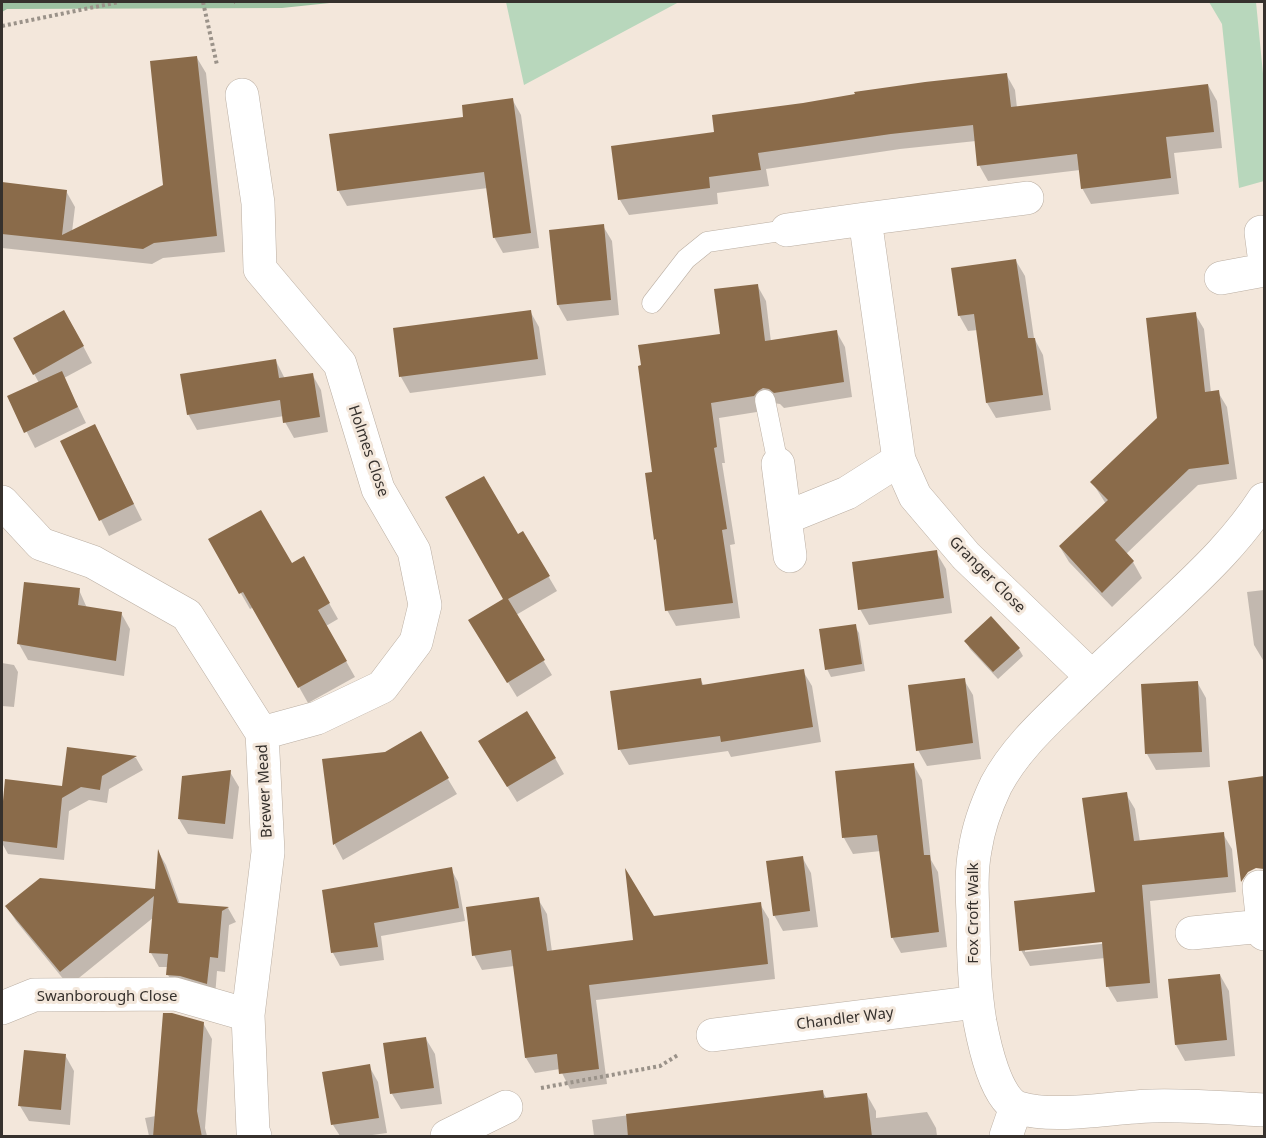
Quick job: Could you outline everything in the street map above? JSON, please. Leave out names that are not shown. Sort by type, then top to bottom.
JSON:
[{"type":"street","name":"Holmes Close","points":[[242,95],[258,204],[261,268],[340,364],[378,489],[414,551],[425,605],[416,642],[382,687],[317,718],[262,733]]},
{"type":"street","points":[[787,230],[1027,198]]},
{"type":"street","name":"Granger Close","points":[[865,219],[899,460],[915,496],[966,556],[1092,677]]},
{"type":"street","points":[[1221,278],[1264,270]]},
{"type":"street","points":[[785,518],[847,493],[899,460]]},
{"type":"street","points":[[778,464],[790,556]]},
{"type":"street","name":"Fox Croft Walk","points":[[1264,499],[1248,525],[1222,554],[1046,721],[1017,752],[996,785],[984,816],[975,849],[972,883],[973,958],[977,1002],[983,1035],[998,1083],[1005,1097],[1011,1122],[1043,1113],[1155,1106],[1264,1110]]},
{"type":"street","name":"Brewer Mead","points":[[2,502],[41,544],[93,561],[187,615],[262,733],[268,852],[248,1015],[255,1137]]},
{"type":"street","points":[[1192,933],[1264,930],[1259,887]]},
{"type":"street","name":"Swanborough Close","points":[[2,1008],[34,995],[175,994],[248,1015]]},
{"type":"street","name":"Chandler Way","points":[[712,1035],[977,1002]]},
{"type":"street","points":[[447,1137],[506,1107]]},
{"type":"lane","points":[[652,303],[686,259],[707,242],[787,230]]},
{"type":"lane","points":[[765,400],[778,464]]},
{"type":"path","points":[[2,26],[119,2]]},
{"type":"path","points":[[203,2],[224,95],[242,95]]},
{"type":"path","points":[[506,1107],[544,1086],[660,1066],[712,1035]]},
{"type":"green space","points":[[2,2],[339,2],[282,8],[7,9],[2,12]]},
{"type":"green space","points":[[506,2],[679,2],[524,85]]},
{"type":"green space","points":[[1209,2],[1256,2],[1264,84],[1264,181],[1239,188],[1222,24]]},
{"type":"building","points":[[197,56],[217,236],[154,243],[143,249],[2,234],[2,182],[67,190],[62,235],[163,185],[150,61]]},
{"type":"building","points":[[1007,73],[1011,107],[1208,84],[1214,132],[1166,137],[1171,178],[1081,189],[1077,154],[977,166],[973,125],[758,153],[761,170],[709,177],[710,188],[618,200],[611,146],[714,132],[712,115],[803,103],[855,94],[854,92]]},
{"type":"building","points":[[513,98],[531,233],[493,238],[484,172],[337,191],[329,134],[463,117],[462,105]]},
{"type":"building","points":[[604,224],[611,300],[557,305],[549,230]]},
{"type":"building","points":[[1016,259],[1028,338],[1035,338],[1043,395],[986,403],[974,314],[958,316],[951,268]]},
{"type":"building","points":[[758,284],[765,341],[837,330],[844,382],[774,393],[763,388],[754,396],[711,403],[717,447],[714,448],[727,529],[722,530],[733,603],[665,611],[645,473],[652,472],[638,366],[641,365],[638,345],[720,334],[714,289]]},
{"type":"building","points":[[64,310],[84,346],[33,375],[13,338]]},
{"type":"building","points":[[531,310],[538,359],[399,377],[393,328]]},
{"type":"building","points":[[1196,312],[1205,392],[1219,390],[1229,464],[1189,469],[1115,540],[1134,561],[1102,593],[1059,546],[1108,500],[1090,482],[1157,418],[1146,318]]},
{"type":"building","points":[[276,359],[279,378],[313,373],[320,417],[283,423],[280,400],[187,415],[180,374]]},
{"type":"building","points":[[62,371],[78,407],[24,433],[7,396]]},
{"type":"building","points":[[95,424],[134,504],[99,521],[60,441]]},
{"type":"building","points":[[484,476],[518,534],[523,531],[550,576],[508,599],[545,660],[507,683],[468,620],[503,599],[445,497]]},
{"type":"building","points":[[261,510],[292,563],[304,556],[330,603],[318,610],[347,661],[298,688],[243,592],[239,594],[208,539]]},
{"type":"building","points":[[937,550],[944,598],[858,610],[852,562]]},
{"type":"building","points":[[24,582],[80,588],[78,605],[122,612],[116,661],[17,644]]},
{"type":"building","points":[[991,616],[1020,648],[993,672],[964,641]]},
{"type":"building","points":[[856,624],[862,664],[825,670],[819,629]]},
{"type":"building","points":[[804,669],[813,727],[721,742],[720,736],[618,750],[610,691],[701,678],[702,685]]},
{"type":"building","points":[[965,678],[973,743],[916,751],[908,685]]},
{"type":"building","points":[[1198,681],[1202,752],[1145,754],[1141,684]]},
{"type":"building","points":[[527,711],[556,758],[507,787],[478,741]]},
{"type":"building","points":[[421,731],[449,778],[333,845],[322,759],[385,752]]},
{"type":"building","points":[[67,747],[137,756],[102,776],[100,790],[81,787],[62,798],[57,848],[2,841],[5,779],[62,786]]},
{"type":"building","points":[[914,763],[924,855],[930,855],[939,932],[891,938],[877,835],[842,838],[835,771]]},
{"type":"building","points":[[231,770],[225,824],[178,819],[182,776]]},
{"type":"building","points":[[1264,776],[1264,869],[1256,868],[1248,872],[1241,882],[1228,781]]},
{"type":"building","points":[[1127,792],[1134,841],[1224,832],[1228,877],[1142,885],[1150,983],[1106,987],[1102,942],[1019,951],[1014,901],[1095,892],[1082,798]]},
{"type":"building","points":[[158,849],[178,903],[229,907],[222,911],[218,958],[210,957],[207,984],[180,976],[166,975],[168,954],[149,953],[154,896],[60,972],[5,906],[40,878],[155,889]]},
{"type":"building","points":[[803,856],[810,911],[773,916],[766,861]]},
{"type":"building","points":[[452,867],[459,908],[374,923],[378,947],[331,953],[322,890]]},
{"type":"building","points":[[625,868],[654,916],[761,902],[768,964],[589,985],[599,1069],[559,1074],[557,1054],[525,1058],[511,950],[472,956],[466,907],[539,897],[547,951],[633,940]]},
{"type":"building","points":[[1220,974],[1227,1040],[1175,1045],[1168,979]]},
{"type":"building","points":[[163,1013],[172,1013],[204,1022],[197,1111],[202,1137],[153,1137]]},
{"type":"building","points":[[426,1037],[434,1088],[390,1094],[383,1043]]},
{"type":"building","points":[[24,1050],[66,1054],[61,1110],[18,1106]]},
{"type":"building","points":[[370,1064],[379,1118],[331,1125],[322,1072]]},
{"type":"building","points":[[823,1090],[824,1098],[867,1093],[872,1137],[628,1137],[626,1114]]}]
